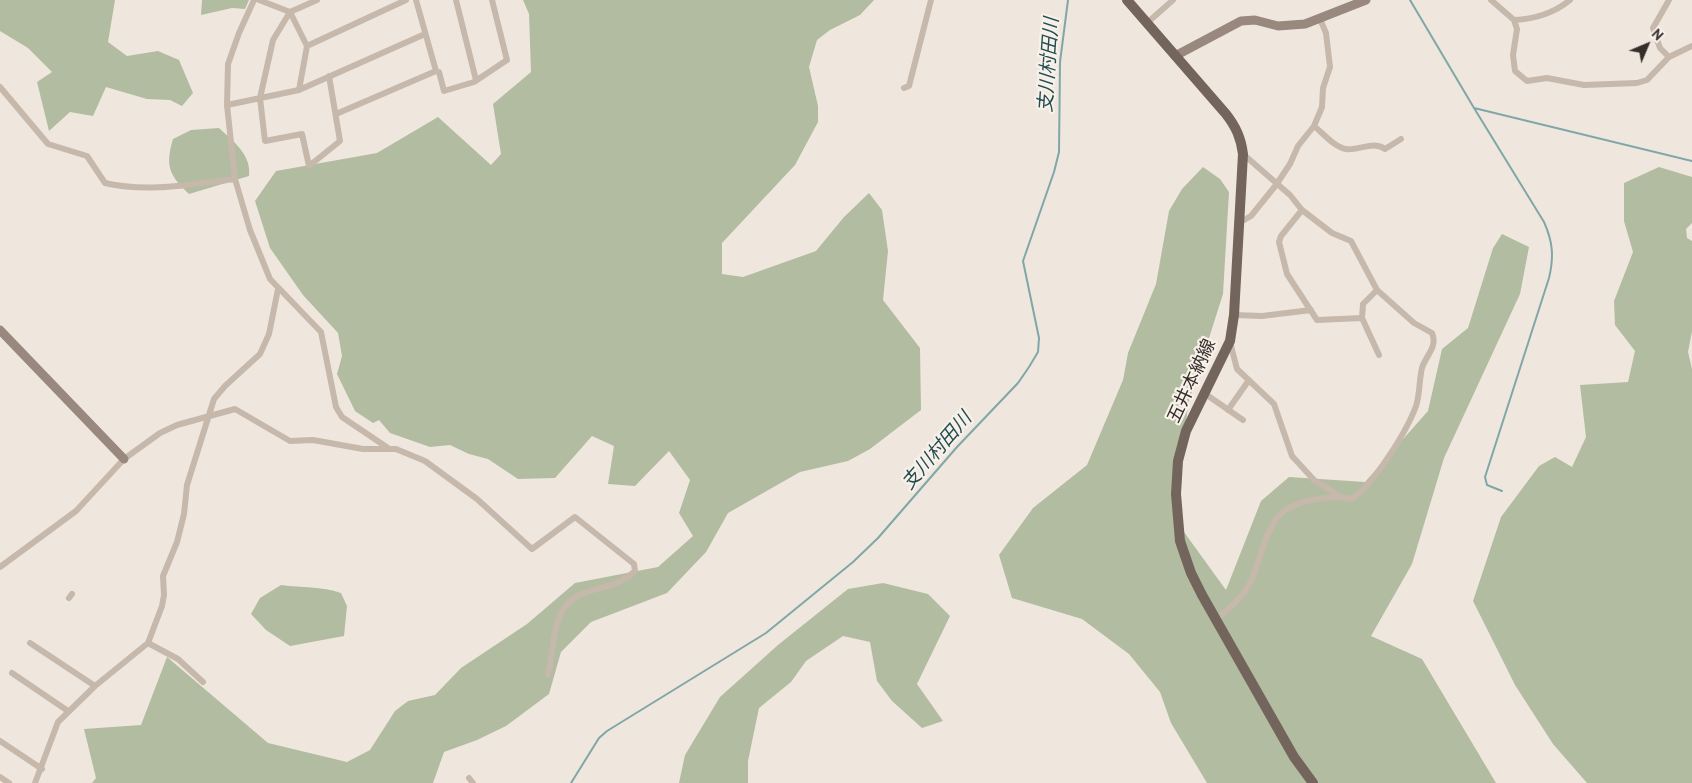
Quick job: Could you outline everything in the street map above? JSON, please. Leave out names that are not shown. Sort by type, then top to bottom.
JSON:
[{"type":"main road","name":"五井本納線","points":[[1126,0],[1234,123],[1242,142],[1240,223],[1234,315],[1230,341],[1186,431],[1178,461],[1178,526],[1185,557],[1198,588],[1294,757],[1313,783]]},
{"type":"main road","points":[[1176,56],[1241,21],[1255,20],[1278,26],[1305,24],[1366,0]]},
{"type":"main road","points":[[0,330],[124,458]]},
{"type":"street","points":[[254,0],[228,64],[227,105],[235,179],[250,230],[270,279],[321,332],[336,407],[342,418],[388,448],[426,461],[477,499],[532,549],[575,517],[634,564],[635,571],[626,579],[612,586],[589,591],[571,598],[559,616],[548,675]]},
{"type":"street","points":[[259,0],[290,12],[307,46],[299,90]]},
{"type":"street","points":[[317,0],[290,12],[274,40],[260,98],[266,141],[302,134],[309,166],[340,141],[329,76]]},
{"type":"street","points":[[307,46],[406,0]]},
{"type":"street","points":[[416,0],[436,71],[439,72],[444,91],[476,80],[507,60],[492,0]]},
{"type":"street","points":[[456,0],[476,80]]},
{"type":"street","points":[[904,88],[909,86],[931,0]]},
{"type":"street","points":[[1147,23],[1173,0]]},
{"type":"street","points":[[1491,0],[1514,20],[1517,29],[1513,55],[1515,71],[1527,81],[1548,78],[1584,84],[1637,84],[1647,80],[1669,57],[1692,46]]},
{"type":"street","points":[[1514,20],[1536,19],[1570,0]]},
{"type":"street","points":[[1669,0],[1654,28],[1660,48],[1669,57]]},
{"type":"street","points":[[1240,223],[1251,216],[1276,185],[1290,164],[1298,146],[1314,126],[1322,107],[1323,88],[1330,67],[1326,33],[1320,19]]},
{"type":"street","points":[[227,105],[299,90],[425,34]]},
{"type":"street","points":[[336,114],[436,71]]},
{"type":"street","points":[[0,87],[48,144],[87,156],[105,183],[129,188],[155,188],[235,179]]},
{"type":"street","points":[[1314,126],[1335,144],[1346,149],[1376,144],[1385,149],[1401,139]]},
{"type":"street","points":[[1216,619],[1240,599],[1248,586],[1258,556],[1276,518],[1284,511],[1312,499],[1341,497],[1351,499],[1362,492],[1395,447],[1417,406],[1422,366],[1434,343],[1432,333],[1414,323],[1377,290],[1351,241],[1332,233],[1302,210],[1290,195],[1276,185],[1243,154]]},
{"type":"street","points":[[1302,210],[1281,236],[1279,242],[1287,274],[1317,320],[1362,318]]},
{"type":"street","points":[[35,783],[42,769],[58,722],[95,686],[148,643],[162,606],[164,595],[163,576],[167,561],[177,542],[184,514],[187,485],[214,399],[225,386],[260,354],[269,334],[278,289]]},
{"type":"street","points":[[1377,290],[1363,304],[1362,318],[1380,355]]},
{"type":"street","points":[[1234,315],[1262,316],[1311,310]]},
{"type":"street","points":[[1230,341],[1237,369],[1274,404],[1292,456],[1314,480],[1341,497]]},
{"type":"street","points":[[1228,410],[1249,380]]},
{"type":"street","points":[[1204,393],[1243,420]]},
{"type":"street","points":[[0,567],[76,510],[116,471],[124,458],[168,429],[208,416],[236,409],[290,441],[312,440],[363,449],[388,448]]},
{"type":"street","points":[[30,643],[95,686]]},
{"type":"street","points":[[148,643],[178,659],[203,682]]},
{"type":"street","points":[[12,673],[68,711]]},
{"type":"street","points":[[0,742],[42,769]]},
{"type":"street","points":[[0,777],[9,783]]},
{"type":"green space","points":[[0,0],[115,0],[108,42],[127,56],[158,51],[179,60],[193,93],[182,106],[170,100],[147,99],[106,87],[93,116],[70,112],[49,131],[37,82],[52,72],[28,48],[0,31]]},
{"type":"green space","points":[[202,0],[249,0],[245,9],[232,8],[201,15]]},
{"type":"green space","points":[[523,0],[874,0],[860,15],[830,30],[817,40],[809,67],[818,106],[818,122],[795,165],[722,243],[722,274],[743,277],[816,251],[844,217],[869,193],[882,210],[888,251],[883,300],[920,348],[921,410],[870,449],[848,461],[800,472],[728,513],[706,552],[667,593],[591,622],[561,652],[549,694],[506,726],[477,740],[444,752],[433,783],[92,783],[96,778],[84,729],[141,725],[167,657],[268,743],[347,762],[370,750],[395,711],[408,701],[435,695],[461,668],[527,624],[575,583],[658,567],[693,536],[679,513],[690,480],[669,451],[635,486],[608,484],[614,446],[592,436],[555,478],[518,479],[488,459],[469,454],[450,445],[430,447],[390,433],[379,420],[373,423],[355,411],[337,374],[342,356],[338,333],[303,295],[270,248],[255,201],[276,171],[377,153],[438,117],[491,165],[501,154],[493,104],[531,72],[529,14]]},
{"type":"green space","points":[[219,128],[245,155],[248,161],[249,176],[189,194],[170,170],[169,156],[173,139],[191,130]]},
{"type":"green space","points":[[1203,167],[1220,179],[1229,192],[1223,294],[1188,404],[1176,521],[1226,590],[1261,501],[1289,477],[1365,482],[1428,411],[1442,349],[1468,328],[1493,248],[1502,234],[1529,247],[1520,294],[1444,458],[1412,564],[1371,636],[1422,659],[1496,783],[1207,783],[1171,723],[1160,692],[1129,654],[1082,619],[1012,598],[999,555],[1033,508],[1087,465],[1123,380],[1128,353],[1156,284],[1169,211],[1182,189]]},
{"type":"green space","points":[[1659,167],[1692,177],[1692,223],[1686,229],[1687,238],[1692,241],[1692,331],[1688,352],[1692,369],[1692,783],[1587,783],[1553,744],[1515,685],[1473,601],[1501,517],[1539,466],[1555,457],[1572,467],[1586,437],[1580,385],[1628,382],[1635,351],[1615,325],[1614,301],[1633,252],[1624,221],[1624,183]]},
{"type":"green space","points":[[883,583],[928,594],[950,616],[917,684],[943,721],[922,728],[892,701],[877,681],[870,642],[843,636],[806,661],[791,682],[759,708],[748,761],[748,783],[679,783],[685,755],[720,697],[778,645],[848,589]]},
{"type":"green space","points":[[281,585],[319,588],[341,593],[347,606],[344,636],[290,646],[266,630],[251,614],[260,598]]},
{"type":"waterway","name":"支川村田川","points":[[571,783],[599,738],[607,731],[766,633],[853,562],[878,538],[957,447],[1018,383],[1029,367],[1038,352],[1039,338],[1023,261],[1054,172],[1059,152],[1060,62],[1068,0]]},
{"type":"waterway","points":[[1410,0],[1474,108],[1692,161]]},
{"type":"waterway","points":[[1474,108],[1544,222],[1552,250],[1549,278],[1485,477],[1487,485],[1502,491]]}]
